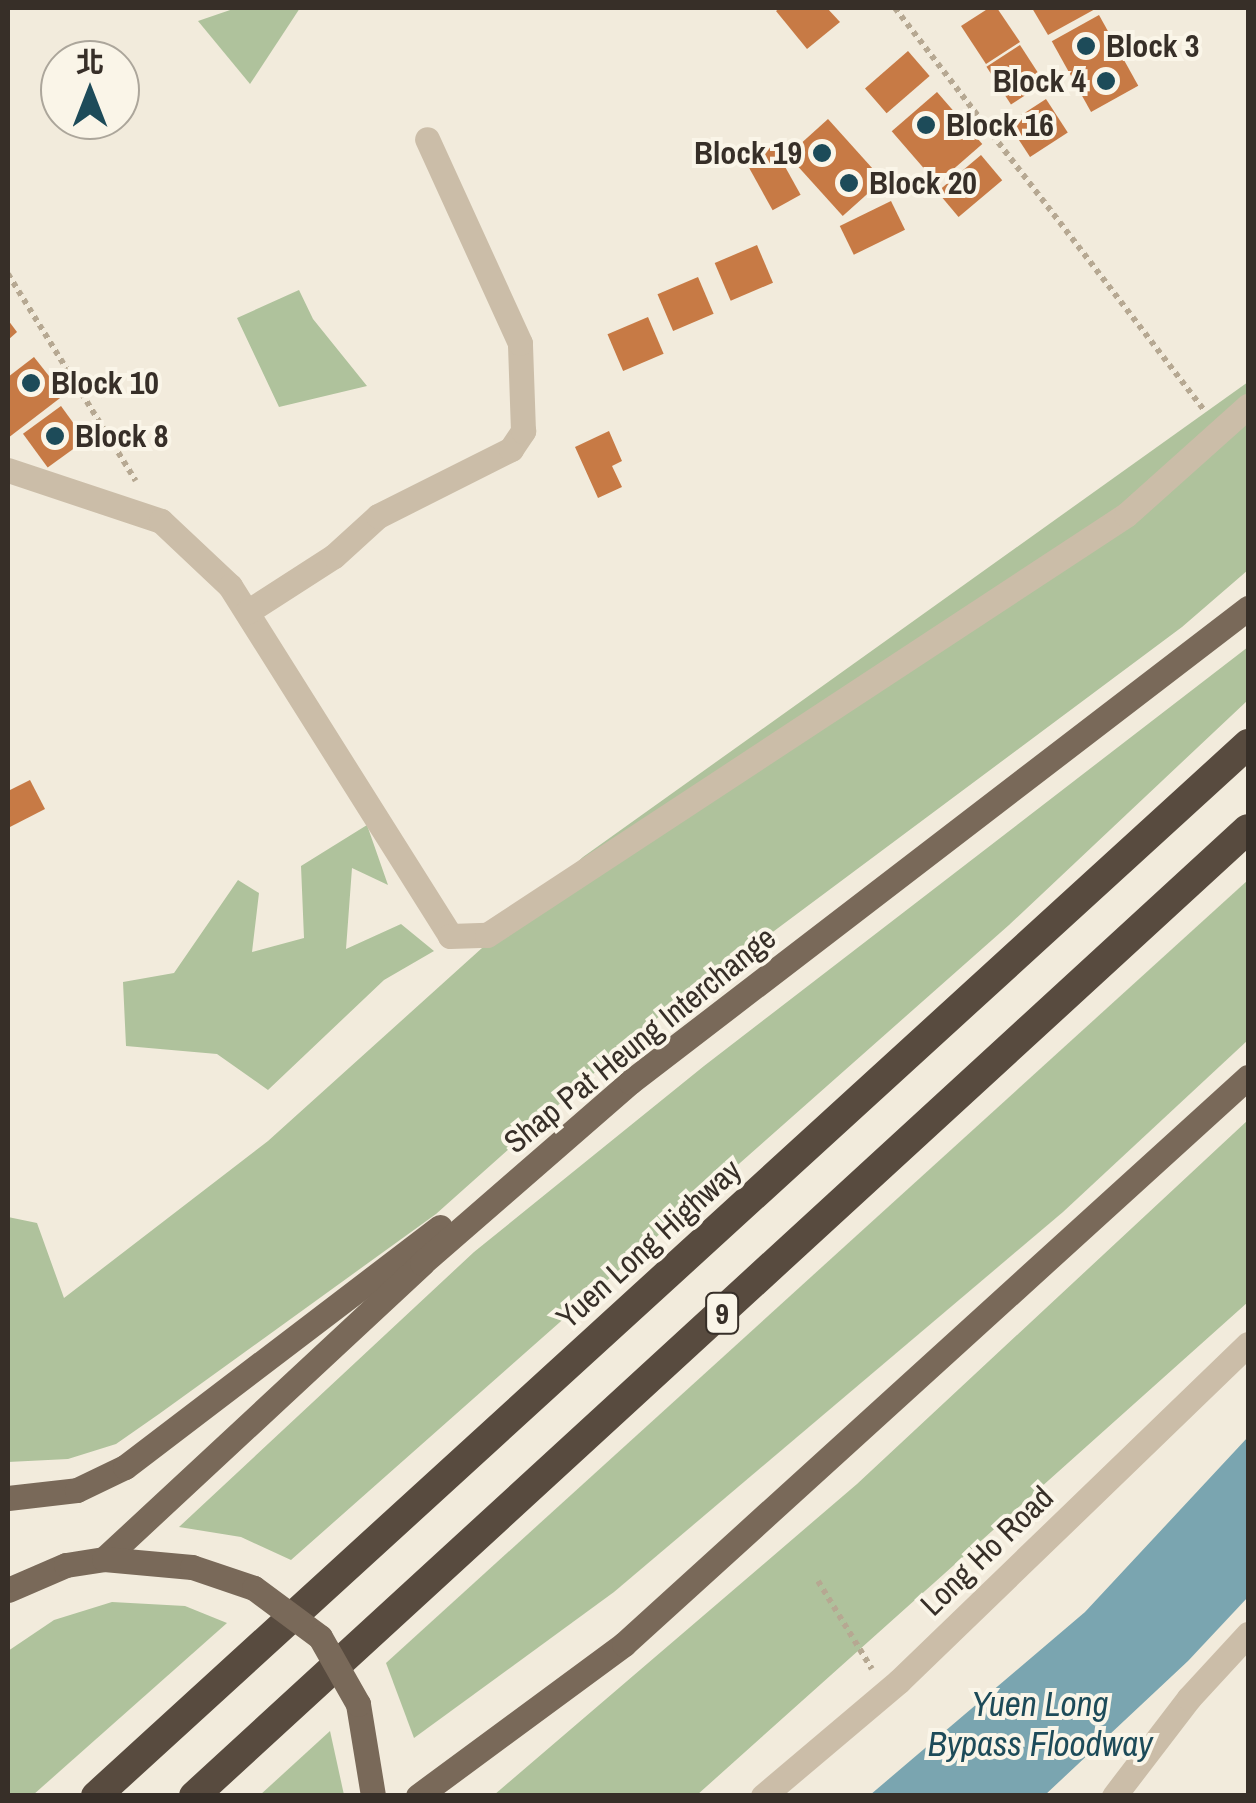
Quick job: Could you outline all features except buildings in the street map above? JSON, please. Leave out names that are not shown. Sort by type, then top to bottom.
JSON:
[{"type":"highway","name":"Yuen Long Highway","points":[[96,1796],[1248,744]]},
{"type":"highway","name":"9","points":[[194,1796],[1248,829]]},
{"type":"main road","name":"Shap Pat Heung Interchange","points":[[104,1559],[422,1263],[630,1082],[1248,608]]},
{"type":"main road","points":[[418,1796],[624,1644],[1248,1077]]},
{"type":"main road","points":[[8,1498],[77,1490],[125,1467],[630,1082]]},
{"type":"main road","points":[[8,1590],[66,1565],[104,1559],[192,1567],[254,1588],[320,1637],[358,1704],[373,1796]]},
{"type":"street","points":[[247,612],[334,556],[378,516],[511,449],[524,431],[520,343],[426,139]]},
{"type":"street","points":[[8,470],[161,520],[230,586],[450,936],[486,936],[1126,515],[1248,406]]},
{"type":"street","name":"Long Ho Road","points":[[763,1796],[886,1692],[1248,1344]]},
{"type":"street","points":[[1114,1796],[1188,1698],[1248,1634]]},
{"type":"path","points":[[895,8],[902,24],[1034,180],[1221,432]]},
{"type":"path","points":[[8,274],[161,520]]},
{"type":"path","points":[[818,1581],[886,1692]]},
{"type":"green space","points":[[236,8],[300,8],[250,84],[198,21]]},
{"type":"green space","points":[[299,290],[313,319],[367,386],[279,407],[237,318]]},
{"type":"green space","points":[[1248,382],[1248,570],[1182,627],[648,1025],[436,1214],[159,1414],[116,1444],[68,1459],[8,1462],[8,1217],[37,1223],[64,1298],[268,1141],[583,857]]},
{"type":"green space","points":[[1248,647],[1248,700],[1009,925],[291,1560],[241,1537],[179,1527],[474,1252],[704,1066]]},
{"type":"green space","points":[[367,825],[388,885],[352,868],[346,949],[401,924],[434,951],[384,980],[268,1090],[217,1054],[126,1046],[123,982],[174,973],[238,880],[259,893],[252,952],[304,938],[301,866]]},
{"type":"green space","points":[[1248,880],[1248,1040],[1063,1212],[614,1592],[414,1738],[386,1663]]},
{"type":"green space","points":[[1248,1120],[1248,1302],[697,1795],[494,1795],[857,1484]]},
{"type":"green space","points":[[112,1602],[185,1606],[227,1623],[33,1795],[8,1795],[8,1651],[54,1620]]},
{"type":"green space","points":[[330,1731],[344,1795],[260,1795]]},
{"type":"water","name":"Yuen Long Bypass Floodway","points":[[1248,1437],[1248,1597],[1188,1661],[1045,1795],[870,1795],[1085,1612]]},
{"type":"place","name":"Block 3","points":[[1086,46]]},
{"type":"place","name":"Block 4","points":[[1106,81]]},
{"type":"place","name":"Block 16","points":[[926,125]]},
{"type":"place","name":"Block 19","points":[[822,153]]},
{"type":"place","name":"Block 20","points":[[849,183]]},
{"type":"place","name":"Block 10","points":[[31,383]]},
{"type":"place","name":"Block 8","points":[[55,436]]}]
